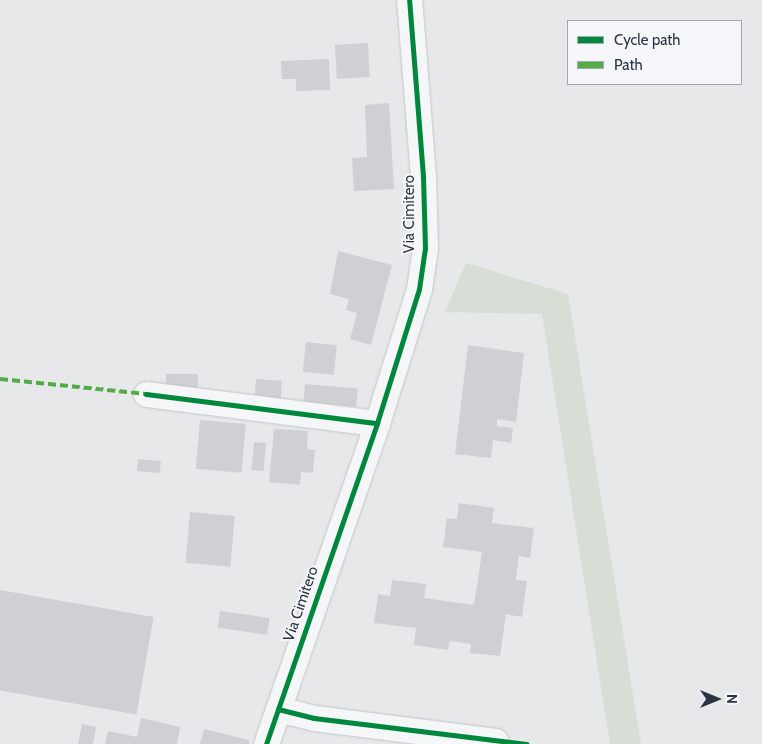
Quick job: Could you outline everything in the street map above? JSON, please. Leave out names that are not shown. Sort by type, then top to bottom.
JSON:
[{"type":"street","name":"Via Cimitero","points":[[266,744],[378,422],[419,289],[425,248],[423,176],[409,0]]},
{"type":"street","points":[[146,394],[378,422]]},
{"type":"street","points":[[278,709],[314,718],[496,741]]},
{"type":"shaded area","points":[[466,263],[568,294],[641,744],[610,744],[542,314],[445,312]]},
{"type":"building","points":[[368,43],[370,77],[337,79],[335,45]]},
{"type":"building","points":[[329,59],[330,90],[296,91],[296,79],[282,79],[281,61]]},
{"type":"building","points":[[389,103],[394,189],[354,191],[352,158],[367,157],[365,105]]},
{"type":"building","points":[[338,251],[392,265],[371,345],[350,339],[357,313],[346,310],[349,299],[330,294]]},
{"type":"building","points":[[306,342],[337,345],[334,375],[303,372]]},
{"type":"building","points":[[468,345],[524,353],[516,422],[497,419],[497,426],[513,428],[511,443],[493,440],[491,458],[455,454]]},
{"type":"building","points":[[166,374],[198,374],[198,391],[166,391]]},
{"type":"building","points":[[256,379],[282,381],[281,400],[255,398]]},
{"type":"building","points":[[305,384],[358,389],[356,407],[303,402]]},
{"type":"building","points":[[200,420],[246,424],[242,473],[196,469]]},
{"type":"building","points":[[274,429],[308,431],[307,449],[315,450],[313,473],[301,472],[300,485],[269,482]]},
{"type":"building","points":[[254,442],[266,443],[264,471],[252,470]]},
{"type":"building","points":[[138,459],[161,461],[160,473],[137,471]]},
{"type":"building","points":[[459,503],[494,508],[492,523],[534,528],[530,558],[519,556],[516,580],[527,581],[522,617],[506,614],[500,656],[470,653],[471,644],[450,641],[448,650],[414,645],[416,628],[374,623],[378,594],[390,596],[392,580],[426,584],[424,598],[474,605],[482,552],[443,547],[447,518],[457,519]]},
{"type":"building","points":[[190,512],[235,516],[230,567],[186,563]]},
{"type":"building","points":[[0,590],[154,617],[136,715],[0,691]]},
{"type":"building","points":[[220,611],[270,618],[267,635],[218,628]]},
{"type":"building","points":[[141,718],[180,727],[177,744],[105,744],[108,731],[137,737]]},
{"type":"building","points":[[82,724],[96,727],[93,744],[78,744]]},
{"type":"building","points":[[204,729],[249,740],[249,744],[200,744]]},
{"type":"marked path","points":[[0,379],[146,394]]},
{"type":"cycle path","points":[[266,744],[377,423],[419,289],[425,248],[423,176],[409,0]]},
{"type":"cycle path","points":[[146,394],[377,423]]},
{"type":"cycle path","points":[[278,709],[314,718],[526,744]]}]
